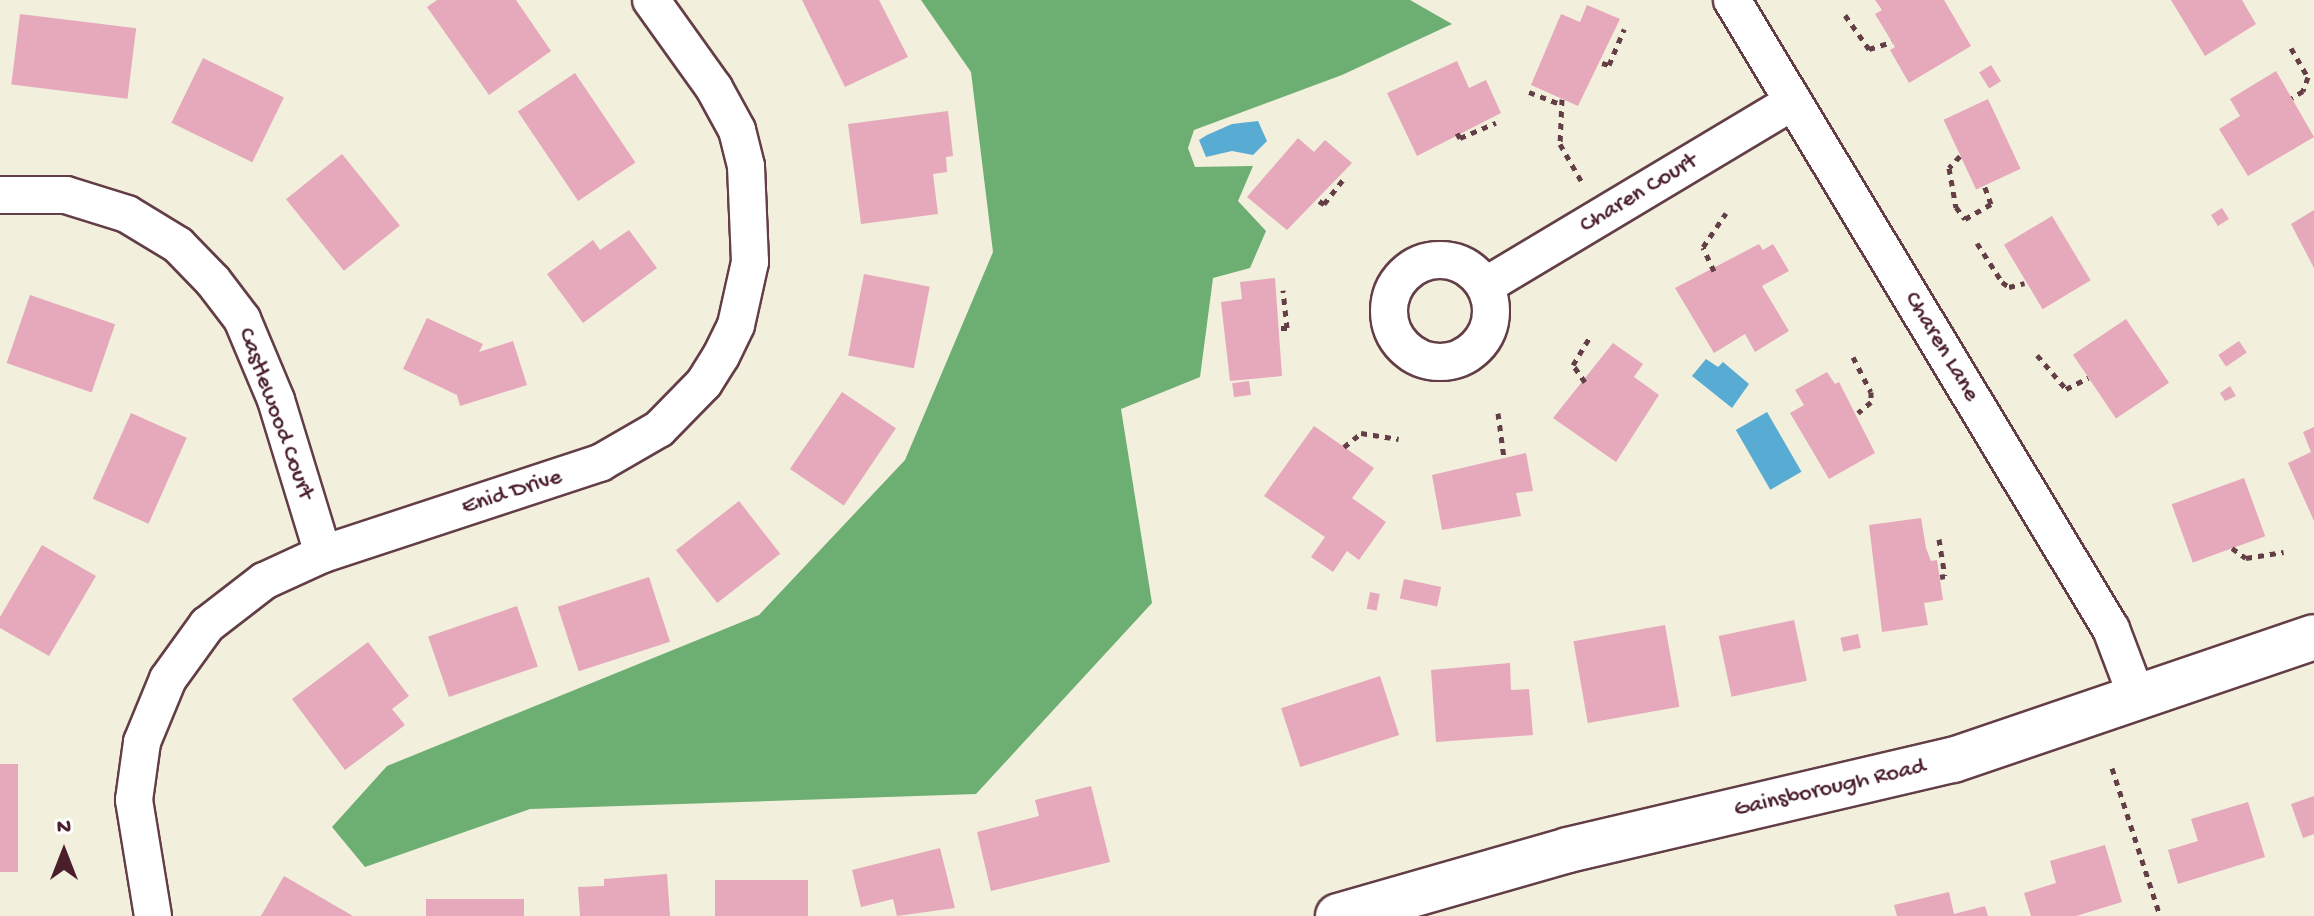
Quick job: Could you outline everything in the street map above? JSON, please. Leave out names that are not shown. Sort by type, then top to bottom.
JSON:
[{"type":"street","name":"Enid Drive","points":[[153,916],[134,800],[142,742],[168,679],[207,625],[264,581],[323,554],[600,463],[659,429],[704,383],[721,356],[736,325],[750,262],[753,233],[746,166],[737,130],[714,88],[651,0]]},
{"type":"street","name":"Charen Lane","points":[[1732,0],[2111,629],[2138,700]]},
{"type":"street","name":"Charen Court","points":[[1485,286],[1793,102]]},
{"type":"street","name":"Castlewood Court","points":[[0,195],[66,195],[127,214],[178,245],[213,281],[242,319],[276,400],[323,554]]},
{"type":"street","name":"Gainsborough Road","points":[[1338,916],[1568,850],[1953,760],[2138,700],[2314,637]]},
{"type":"path","points":[[1845,15],[1869,49],[1892,42]]},
{"type":"path","points":[[1602,63],[1609,65],[1624,29]]},
{"type":"path","points":[[2291,48],[2308,77],[2303,91],[2292,98]]},
{"type":"path","points":[[1529,92],[1561,102],[1560,144],[1602,216]]},
{"type":"path","points":[[1457,133],[1460,138],[1496,123]]},
{"type":"path","points":[[1960,156],[1949,168],[1956,207],[1965,219],[1991,204],[1984,185]]},
{"type":"path","points":[[1319,201],[1324,204],[1344,178]]},
{"type":"path","points":[[1714,271],[1703,247],[1726,213]]},
{"type":"path","points":[[1977,243],[2002,282],[2009,287],[2025,283]]},
{"type":"path","points":[[1281,328],[1287,328],[1283,290]]},
{"type":"path","points":[[1585,382],[1573,365],[1589,338]]},
{"type":"path","points":[[2037,355],[2066,389],[2088,378]]},
{"type":"path","points":[[1853,357],[1871,392],[1871,402],[1858,413]]},
{"type":"path","points":[[1498,413],[1504,458]]},
{"type":"path","points":[[1344,447],[1361,433],[1399,439]]},
{"type":"path","points":[[1939,539],[1945,576],[1940,577]]},
{"type":"path","points":[[2232,548],[2246,558],[2284,552]]},
{"type":"path","points":[[2112,768],[2160,916]]},
{"type":"green space","points":[[921,0],[1410,0],[1452,24],[1342,75],[1194,130],[1188,148],[1195,167],[1253,166],[1238,201],[1266,231],[1250,268],[1213,278],[1200,377],[1121,409],[1152,603],[976,794],[530,809],[365,867],[332,827],[387,766],[759,615],[905,460],[993,252],[971,72]]},
{"type":"water","points":[[1258,121],[1267,141],[1253,155],[1232,151],[1206,157],[1199,140],[1232,124]]},
{"type":"water","points":[[1706,359],[1718,367],[1723,362],[1749,384],[1732,408],[1692,376]]},
{"type":"water","points":[[1767,412],[1802,472],[1770,490],[1736,430]]},
{"type":"building","points":[[437,0],[516,0],[551,51],[489,95],[427,7]]},
{"type":"building","points":[[802,0],[879,0],[908,57],[845,87]]},
{"type":"building","points":[[1875,0],[1944,0],[1971,46],[1909,83],[1890,50],[1895,47],[1875,14],[1882,10]]},
{"type":"building","points":[[2171,0],[2242,0],[2256,24],[2205,56]]},
{"type":"building","points":[[1587,5],[1620,19],[1578,106],[1531,85],[1561,14],[1580,22]]},
{"type":"building","points":[[20,14],[136,28],[127,99],[11,84]]},
{"type":"building","points":[[203,58],[284,97],[252,162],[171,123]]},
{"type":"building","points":[[1457,61],[1469,88],[1486,80],[1501,113],[1417,156],[1387,93]]},
{"type":"building","points":[[1991,65],[2001,81],[1989,89],[1979,72]]},
{"type":"building","points":[[2276,71],[2314,137],[2248,176],[2219,129],[2240,116],[2230,99]]},
{"type":"building","points":[[575,73],[635,163],[578,201],[518,112]]},
{"type":"building","points":[[1988,99],[2021,169],[1976,189],[1944,120]]},
{"type":"building","points":[[948,111],[953,156],[946,157],[947,172],[933,174],[938,214],[861,224],[848,124]]},
{"type":"building","points":[[1298,138],[1314,152],[1325,140],[1352,163],[1287,230],[1247,197]]},
{"type":"building","points":[[342,154],[400,225],[344,271],[286,199]]},
{"type":"building","points":[[2222,208],[2229,219],[2218,226],[2211,215]]},
{"type":"building","points":[[2314,210],[2314,268],[2291,224]]},
{"type":"building","points":[[2052,216],[2091,280],[2043,309],[2004,245]]},
{"type":"building","points":[[629,230],[657,268],[583,323],[547,274],[593,240],[600,250]]},
{"type":"building","points":[[1759,244],[1763,250],[1773,244],[1789,271],[1762,286],[1789,331],[1755,352],[1745,334],[1714,353],[1675,288]]},
{"type":"building","points":[[864,274],[930,287],[914,368],[848,355]]},
{"type":"building","points":[[1275,278],[1282,376],[1230,381],[1221,302],[1242,299],[1240,282]]},
{"type":"building","points":[[30,295],[115,324],[92,392],[7,363]]},
{"type":"building","points":[[427,318],[483,344],[479,352],[513,341],[527,385],[460,406],[457,395],[403,369]]},
{"type":"building","points":[[2126,319],[2169,383],[2116,419],[2073,355]]},
{"type":"building","points":[[2239,341],[2247,353],[2226,367],[2218,355]]},
{"type":"building","points":[[1613,343],[1643,364],[1634,377],[1659,395],[1616,462],[1553,418]]},
{"type":"building","points":[[1827,372],[1835,384],[1839,382],[1875,453],[1829,479],[1790,413],[1804,405],[1795,390]]},
{"type":"building","points":[[1249,381],[1251,395],[1234,397],[1232,383]]},
{"type":"building","points":[[2230,386],[2236,396],[2225,401],[2220,393]]},
{"type":"building","points":[[842,392],[896,428],[844,505],[790,469]]},
{"type":"building","points":[[131,413],[187,438],[148,524],[93,499]]},
{"type":"building","points":[[1314,426],[1374,468],[1352,498],[1386,522],[1359,560],[1347,551],[1333,572],[1311,557],[1325,537],[1264,496]]},
{"type":"building","points":[[2314,427],[2314,521],[2288,463],[2311,452],[2303,432]]},
{"type":"building","points":[[1526,453],[1533,491],[1516,493],[1521,516],[1442,530],[1432,475]]},
{"type":"building","points":[[2244,478],[2265,536],[2193,563],[2172,504]]},
{"type":"building","points":[[739,501],[780,554],[717,603],[676,550]]},
{"type":"building","points":[[1921,518],[1926,548],[1931,561],[1937,560],[1943,600],[1924,603],[1928,625],[1882,632],[1869,525]]},
{"type":"building","points":[[42,545],[96,576],[49,656],[0,628],[0,617]]},
{"type":"building","points":[[649,577],[670,642],[579,671],[558,607]]},
{"type":"building","points":[[1404,579],[1441,587],[1437,606],[1400,599]]},
{"type":"building","points":[[1370,592],[1380,594],[1377,611],[1367,609]]},
{"type":"building","points":[[517,606],[538,667],[449,697],[428,637]]},
{"type":"building","points":[[1794,620],[1807,681],[1732,697],[1719,636]]},
{"type":"building","points":[[1665,625],[1679,707],[1588,723],[1573,641]]},
{"type":"building","points":[[1858,634],[1861,648],[1843,651],[1840,638]]},
{"type":"building","points":[[368,642],[409,696],[392,709],[405,725],[345,770],[292,699]]},
{"type":"building","points":[[1510,663],[1511,690],[1529,689],[1533,735],[1436,742],[1431,670]]},
{"type":"building","points":[[1380,676],[1399,735],[1300,767],[1281,708]]},
{"type":"building","points":[[0,764],[18,764],[18,872],[0,872]]},
{"type":"building","points":[[1091,786],[1110,862],[991,891],[977,832],[1039,816],[1035,800]]},
{"type":"building","points":[[2314,796],[2314,834],[2303,838],[2291,804]]},
{"type":"building","points":[[2248,802],[2265,857],[2178,884],[2168,850],[2198,841],[2191,819]]},
{"type":"building","points":[[2105,845],[2122,902],[2076,916],[2031,916],[2024,893],[2056,883],[2050,861]]},
{"type":"building","points":[[940,848],[955,908],[897,916],[893,899],[861,907],[852,870]]},
{"type":"building","points":[[667,874],[670,916],[580,916],[578,887],[604,886],[604,879]]},
{"type":"building","points":[[284,876],[353,916],[261,916]]},
{"type":"building","points":[[715,880],[808,880],[808,916],[715,916]]},
{"type":"building","points":[[1949,892],[1954,914],[1985,906],[1988,916],[1897,916],[1894,905]]},
{"type":"building","points":[[426,899],[524,899],[524,916],[426,916]]}]
